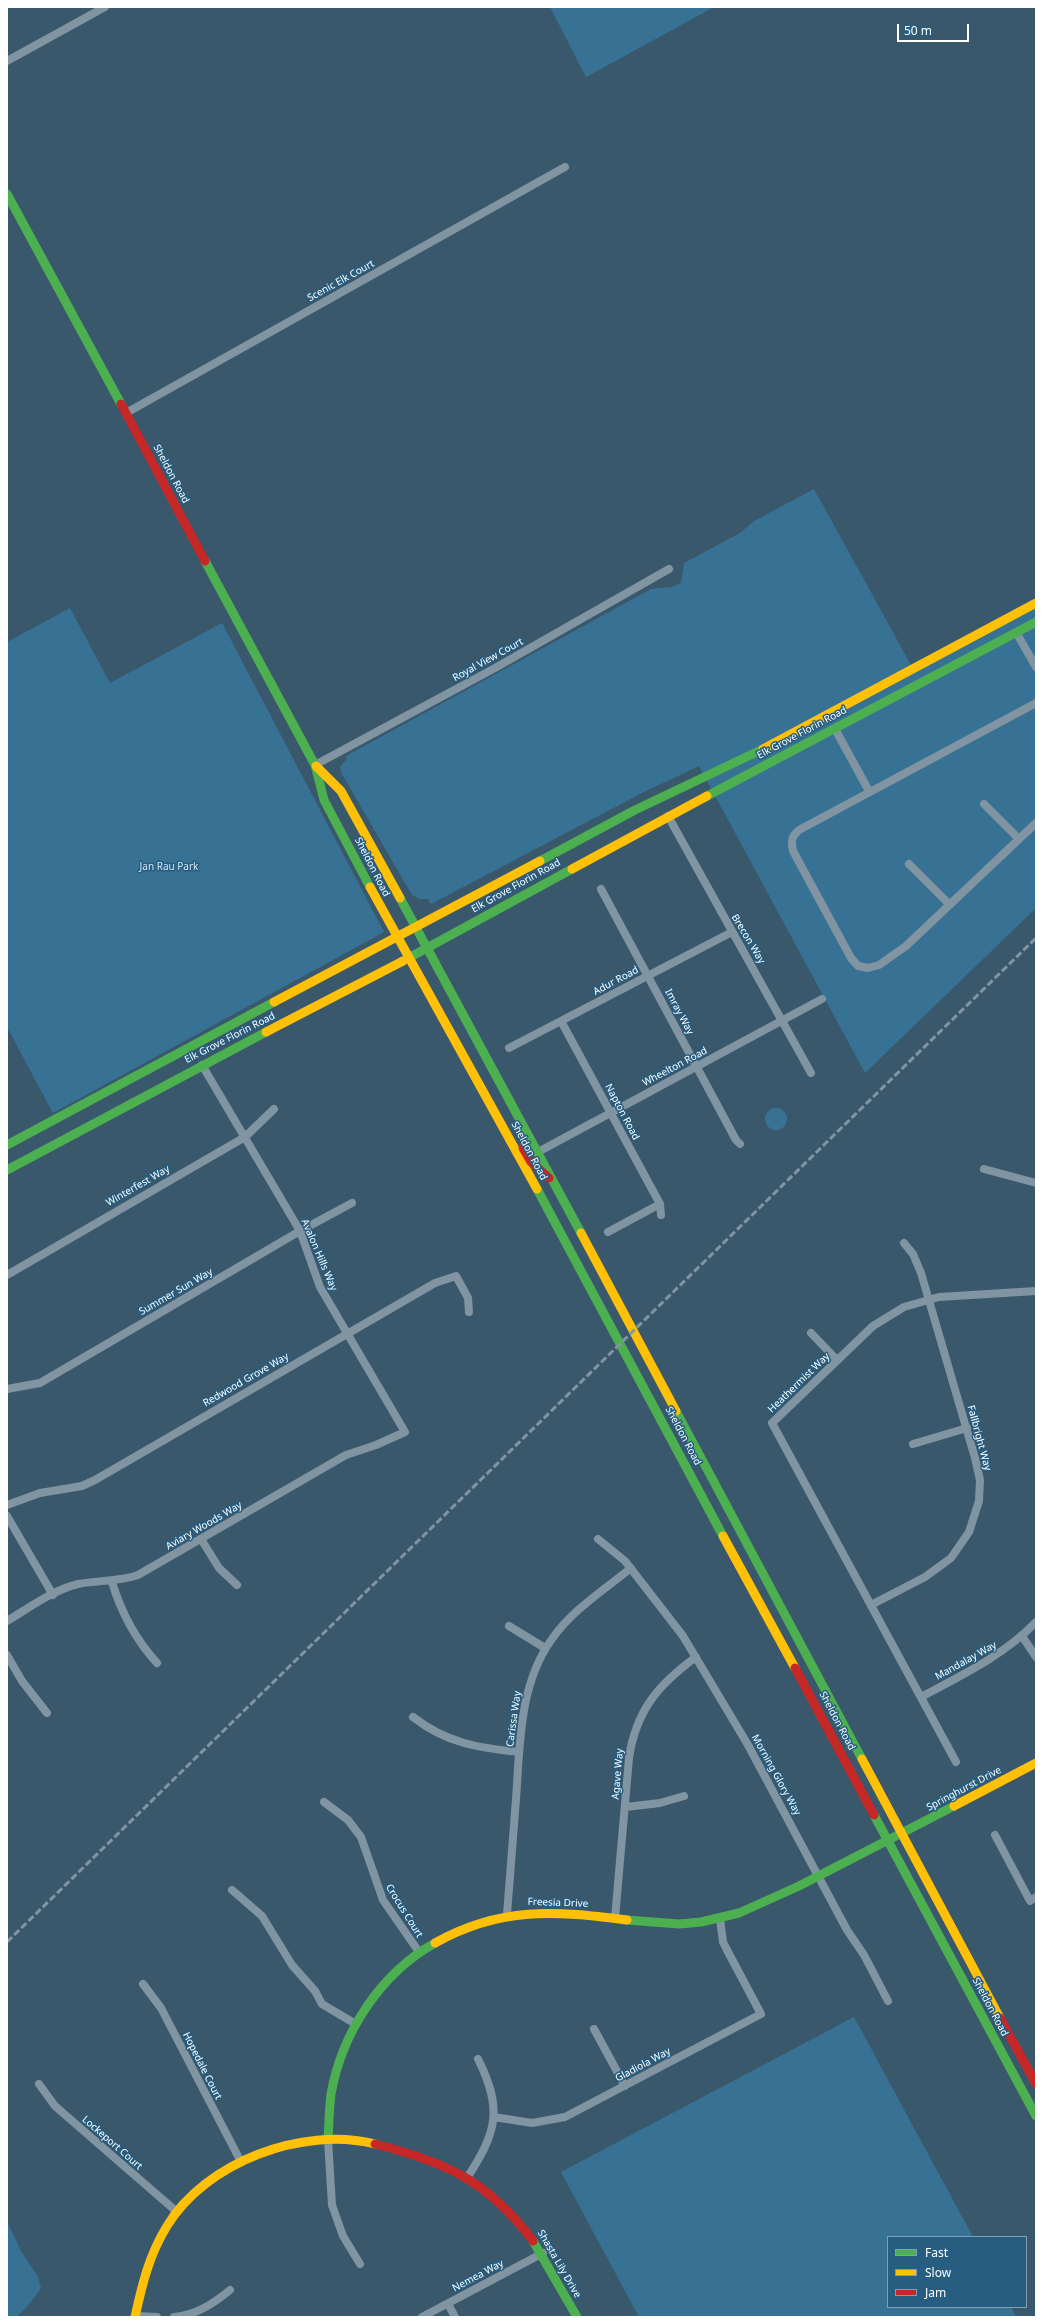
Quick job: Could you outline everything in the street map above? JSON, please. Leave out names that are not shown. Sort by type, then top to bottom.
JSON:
[{"type":"main road","name":"Sheldon Road","points":[[7,194],[315,765],[324,800],[498,1118],[1036,2116]]},
{"type":"main road","name":"Elk Grove Florin Road","points":[[7,1145],[635,810],[737,763],[1036,603]]},
{"type":"main road","points":[[978,652],[999,632],[1005,620]]},
{"type":"main road","name":"Elk Grove Florin Road","points":[[7,1170],[202,1065],[428,948],[668,816],[1036,622]]},
{"type":"main road","name":"Sheldon Road","points":[[315,765],[341,791],[428,948],[538,1152],[632,1332],[1036,2084]]},
{"type":"main road","points":[[668,816],[666,811],[669,804],[678,799],[682,788]]},
{"type":"main road","points":[[498,1118],[509,1124],[531,1162],[555,1184]]},
{"type":"main road","name":"Springhurst Drive","points":[[902,1834],[1036,1763]]},
{"type":"main road","name":"Freesia Drive","points":[[328,2140],[329,2104],[334,2076],[354,2023],[382,1986],[397,1970],[419,1952],[463,1928],[507,1914],[564,1912],[680,1923],[720,1919],[771,1900],[902,1834]]},
{"type":"main road","name":"Shasta Lily Drive","points":[[135,2317],[142,2278],[158,2240],[177,2212],[203,2185],[240,2160],[266,2149],[284,2144],[328,2140],[365,2141],[389,2146],[429,2159],[467,2178],[514,2215],[543,2253],[578,2317]]},
{"type":"street","points":[[7,61],[105,7]]},
{"type":"street","name":"Scenic Elk Court","points":[[126,413],[565,167]]},
{"type":"street","name":"Royal View Court","points":[[315,765],[495,668],[669,569]]},
{"type":"street","points":[[1016,632],[1036,668]]},
{"type":"street","points":[[1036,703],[799,830],[794,834],[791,841],[793,851],[851,958],[858,966],[868,968],[879,965],[906,946],[1036,823]]},
{"type":"street","points":[[835,728],[869,792]]},
{"type":"street","points":[[984,804],[1019,839]]},
{"type":"street","name":"Brecon Way","points":[[668,816],[811,1074]]},
{"type":"street","points":[[909,864],[950,905]]},
{"type":"street","name":"Imray Way","points":[[601,889],[696,1067],[736,1140],[740,1144]]},
{"type":"street","name":"Adur Road","points":[[509,1048],[732,932]]},
{"type":"street","name":"Wheelton Road","points":[[538,1152],[822,999]]},
{"type":"street","name":"Napton Road","points":[[561,1021],[660,1204],[660,1215]]},
{"type":"street","name":"Avalon Hills Way","points":[[202,1065],[300,1231],[320,1287],[405,1432]]},
{"type":"street","name":"Winterfest Way","points":[[7,1275],[245,1137],[274,1109]]},
{"type":"street","points":[[984,1169],[1036,1183]]},
{"type":"street","name":"Summer Sun Way","points":[[7,1389],[40,1383],[300,1231],[352,1204]]},
{"type":"street","points":[[608,1232],[660,1204]]},
{"type":"street","name":"Fallbright Way","points":[[871,1605],[925,1577],[943,1565],[958,1550],[969,1532],[979,1502],[980,1480],[967,1428],[918,1263],[904,1244]]},
{"type":"street","name":"Redwood Grove Way","points":[[7,1505],[40,1493],[75,1488],[95,1480],[347,1332],[435,1283],[456,1276],[468,1298],[469,1312]]},
{"type":"street","name":"Heathermist Way","points":[[956,1762],[772,1423],[882,1319],[904,1307],[929,1299],[951,1295],[1036,1291]]},
{"type":"street","points":[[812,1333],[837,1360]]},
{"type":"street","points":[[913,1444],[967,1428]]},
{"type":"street","name":"Aviary Woods Way","points":[[7,1621],[53,1594],[77,1584],[112,1582],[138,1575],[346,1454],[376,1445],[405,1432]]},
{"type":"street","points":[[7,1516],[53,1594]]},
{"type":"street","points":[[201,1539],[219,1568],[237,1585]]},
{"type":"street","name":"Morning Glory Way","points":[[598,1539],[617,1554],[631,1568],[684,1636],[748,1745],[819,1876],[846,1930],[864,1955],[888,2001]]},
{"type":"street","name":"Carissa Way","points":[[507,1914],[519,1752],[529,1687],[546,1648],[566,1621],[631,1568]]},
{"type":"street","points":[[112,1582],[121,1609],[138,1639],[157,1663]]},
{"type":"street","name":"Mandalay Way","points":[[921,1697],[989,1661],[1022,1636],[1036,1622]]},
{"type":"street","points":[[509,1626],[546,1648]]},
{"type":"street","points":[[1022,1636],[1036,1657]]},
{"type":"street","points":[[7,1655],[22,1681],[47,1713]]},
{"type":"street","name":"Agave Way","points":[[615,1918],[630,1752],[640,1719],[662,1685],[696,1657]]},
{"type":"street","points":[[413,1716],[442,1736],[463,1744],[519,1752]]},
{"type":"street","points":[[626,1807],[665,1802],[684,1796]]},
{"type":"street","name":"Crocus Court","points":[[324,1802],[348,1820],[361,1837],[383,1900],[419,1952]]},
{"type":"street","points":[[995,1835],[1033,1899]]},
{"type":"street","points":[[232,1890],[262,1916],[292,1966],[315,1991],[322,2004],[354,2023]]},
{"type":"street","name":"Gladiola Way","points":[[494,2117],[532,2124],[554,2121],[575,2113],[761,2014],[727,1950],[722,1937],[720,1919]]},
{"type":"street","name":"Hopedale Court","points":[[144,1984],[161,2008],[240,2160]]},
{"type":"street","points":[[594,2029],[625,2086]]},
{"type":"street","points":[[467,2178],[485,2150],[494,2117],[491,2088],[478,2058]]},
{"type":"street","name":"Lockeport Court","points":[[39,2084],[55,2106],[177,2212]]},
{"type":"street","points":[[328,2140],[330,2194],[333,2210],[343,2236],[360,2264]]},
{"type":"street","name":"Nemea Way","points":[[422,2317],[543,2253]]},
{"type":"street","points":[[174,2317],[188,2315],[208,2307],[230,2290]]},
{"type":"street","points":[[448,2304],[455,2317]]},
{"type":"street","points":[[135,2317],[157,2317]]},
{"type":"green space","points":[[550,7],[714,7],[586,77]]},
{"type":"green space","points":[[814,489],[911,665],[1036,598],[1036,908],[865,1073],[699,766],[642,793],[431,904],[428,899],[420,899],[412,895],[342,774],[340,767],[347,759],[346,756],[651,589],[672,587],[681,583],[684,563],[740,533],[754,521]]},
{"type":"green space","name":"Jan Rau Park","points":[[70,608],[110,683],[222,623],[384,932],[53,1113],[7,1027],[7,642]]},
{"type":"green space","points":[[776,1108],[784,1111],[787,1119],[784,1127],[776,1130],[768,1127],[765,1119],[768,1111]]},
{"type":"green space","points":[[854,2017],[972,2236],[887,2236],[887,2308],[1012,2308],[1016,2317],[639,2317],[561,2172]]},
{"type":"green space","points":[[7,2221],[21,2251],[38,2277],[41,2288],[27,2307],[16,2317],[7,2317]]},
{"type":"railway","points":[[7,1942],[1036,938]]},
{"type":"traffic: fast","points":[[7,194],[121,404]]},
{"type":"traffic: fast","points":[[205,561],[315,765],[324,800],[370,887]]},
{"type":"traffic: fast","points":[[707,796],[1036,622]]},
{"type":"traffic: fast","points":[[540,861],[635,810],[763,749]]},
{"type":"traffic: fast","points":[[403,961],[572,869]]},
{"type":"traffic: fast","points":[[400,898],[581,1233]]},
{"type":"traffic: fast","points":[[7,1145],[274,1002]]},
{"type":"traffic: fast","points":[[7,1170],[266,1032]]},
{"type":"traffic: fast","points":[[537,1189],[723,1536]]},
{"type":"traffic: fast","points":[[676,1411],[862,1759]]},
{"type":"traffic: fast","points":[[627,1920],[679,1924],[701,1922],[739,1913],[799,1886],[954,1806]]},
{"type":"traffic: fast","points":[[874,1815],[1036,2116]]},
{"type":"traffic: fast","points":[[328,2140],[329,2111],[336,2071],[344,2048],[355,2027],[367,2006],[381,1988],[415,1956],[435,1943]]},
{"type":"traffic: fast","points":[[533,2241],[577,2317]]},
{"type":"traffic: slow","points":[[763,749],[1036,603]]},
{"type":"traffic: slow","points":[[316,766],[341,791],[400,898]]},
{"type":"traffic: slow","points":[[572,869],[707,796]]},
{"type":"traffic: slow","points":[[274,1002],[540,861]]},
{"type":"traffic: slow","points":[[370,887],[537,1189]]},
{"type":"traffic: slow","points":[[266,1032],[403,961]]},
{"type":"traffic: slow","points":[[581,1233],[676,1411]]},
{"type":"traffic: slow","points":[[723,1536],[795,1668]]},
{"type":"traffic: slow","points":[[862,1759],[1000,2018]]},
{"type":"traffic: slow","points":[[954,1806],[1036,1763]]},
{"type":"traffic: slow","points":[[435,1943],[459,1931],[483,1923],[506,1917],[529,1914],[576,1915],[627,1920]]},
{"type":"traffic: slow","points":[[135,2317],[140,2293],[155,2248],[167,2226],[184,2203],[206,2184],[231,2167],[258,2154],[287,2145],[317,2140],[347,2140],[375,2144]]},
{"type":"traffic: jam","points":[[121,404],[205,561]]},
{"type":"traffic: jam","points":[[523,1148],[531,1162],[549,1178]]},
{"type":"traffic: jam","points":[[795,1668],[874,1815]]},
{"type":"traffic: jam","points":[[1000,2018],[1036,2084]]},
{"type":"traffic: jam","points":[[375,2144],[423,2158],[464,2177],[499,2203],[516,2220],[533,2241]]}]
